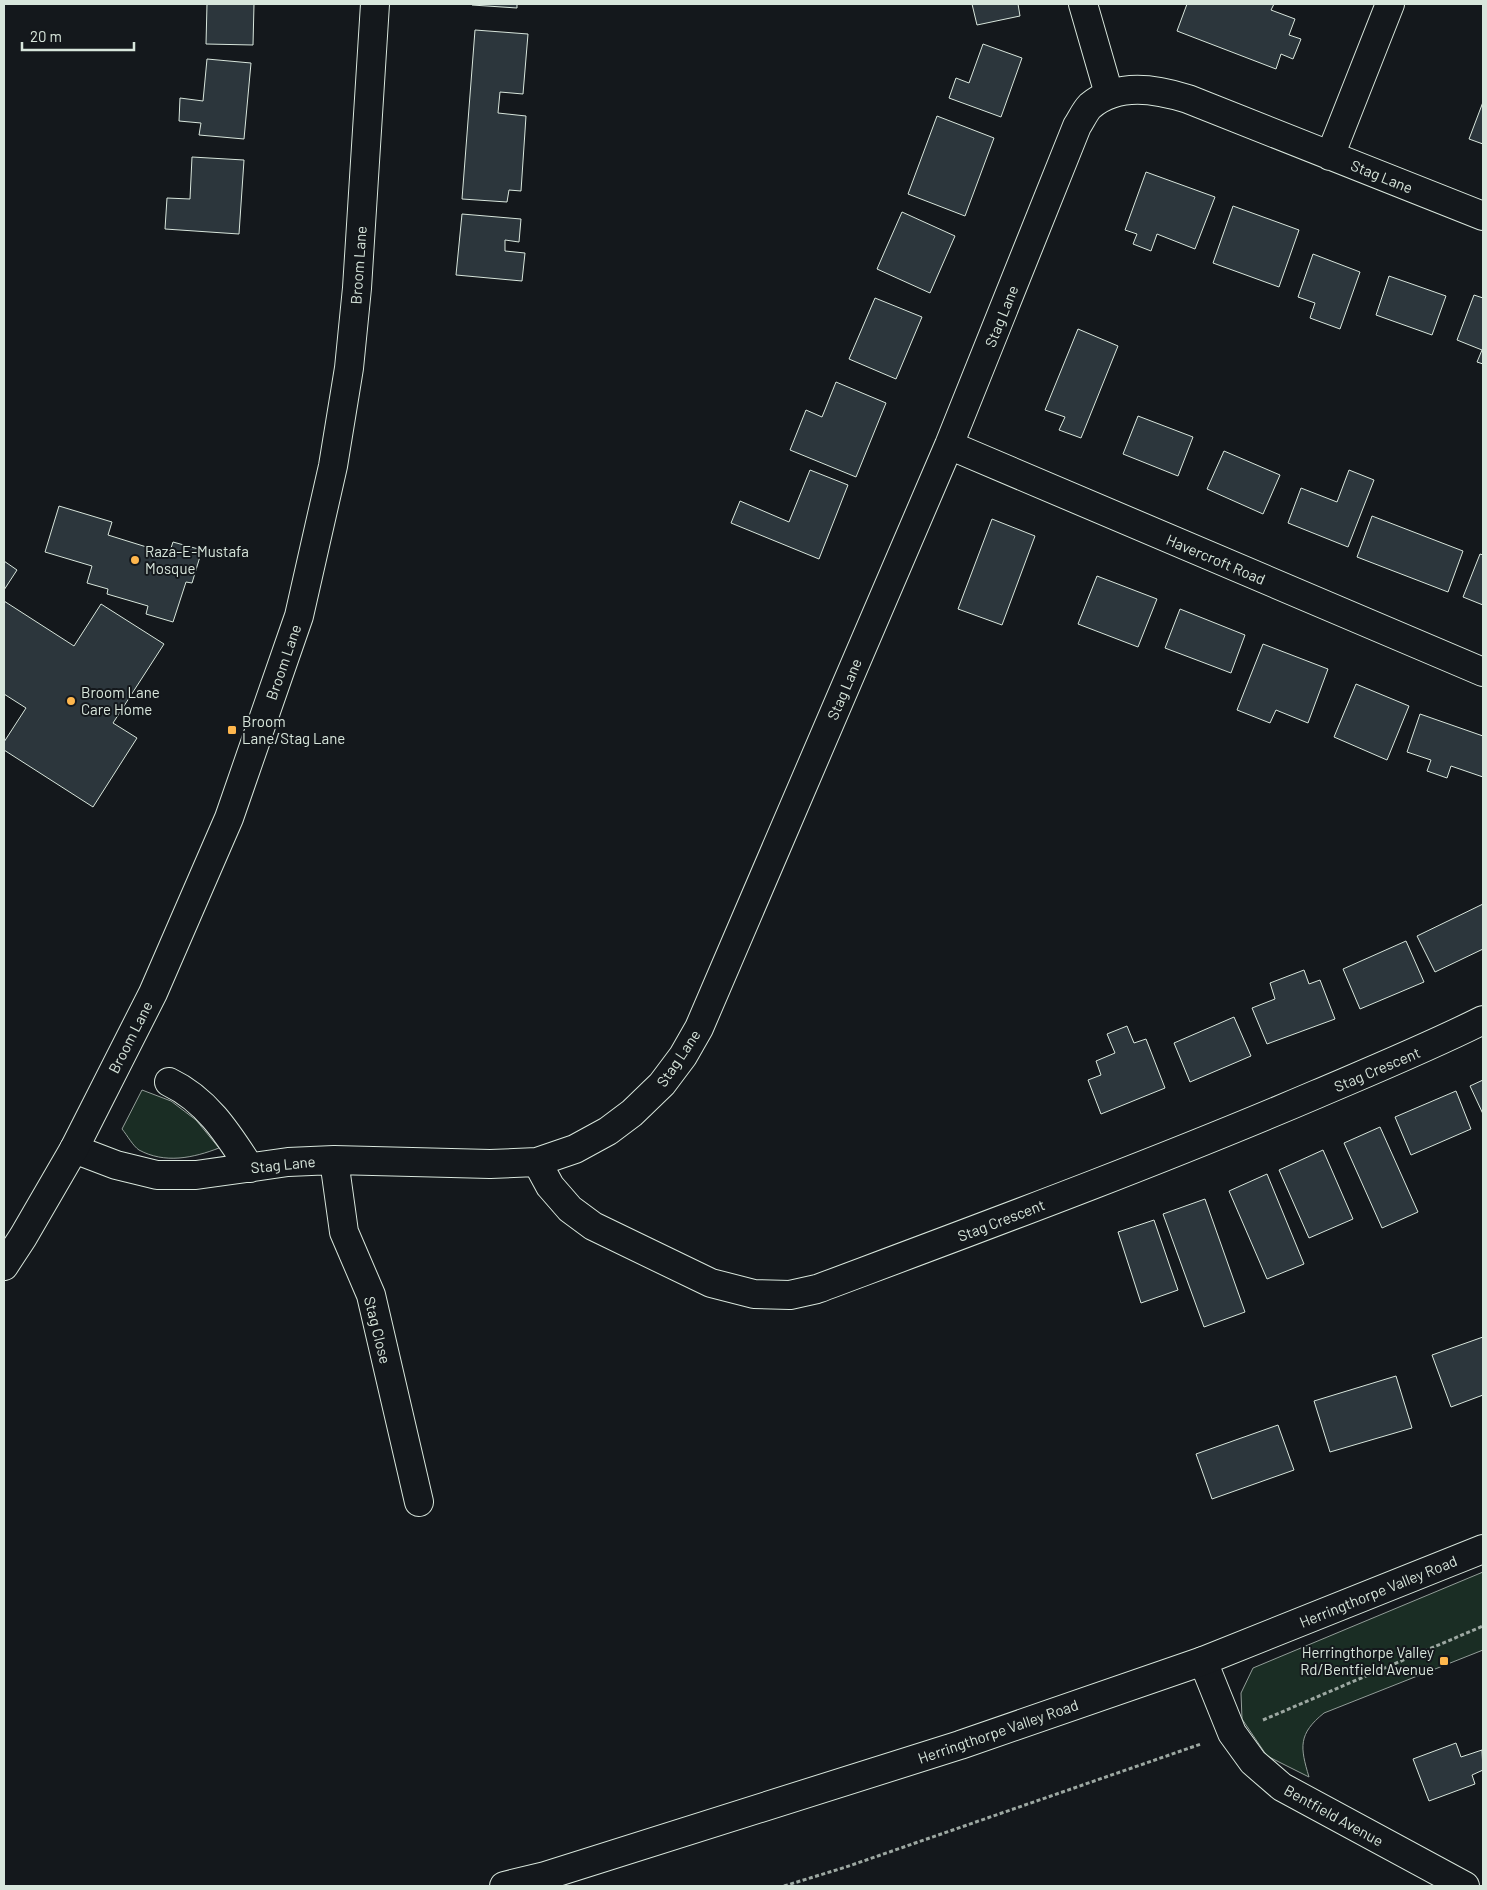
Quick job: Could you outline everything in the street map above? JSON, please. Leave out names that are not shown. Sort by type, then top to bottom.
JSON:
[{"type":"street","name":"Broom Lane","points":[[4,1266],[74,1149],[153,993],[229,818],[299,616],[333,466],[349,368],[357,288],[376,4]]},
{"type":"street","points":[[1083,4],[1109,94]]},
{"type":"street","points":[[1330,156],[1390,4]]},
{"type":"street","name":"Stag Lane","points":[[74,1149],[116,1164],[157,1175],[196,1174],[288,1162],[334,1160],[490,1164],[537,1162],[575,1149],[608,1131],[632,1113],[662,1084],[683,1056],[695,1035],[948,445],[1077,126],[1089,107],[1109,94],[1132,89],[1163,92],[1188,99],[1483,216]]},
{"type":"street","name":"Havercroft Road","points":[[948,445],[1483,672]]},
{"type":"street","name":"Stag Crescent","points":[[537,1162],[550,1186],[570,1209],[594,1226],[711,1283],[754,1294],[790,1295],[817,1289],[1096,1185],[1269,1115],[1437,1043],[1483,1020]]},
{"type":"street","points":[[169,1082],[199,1100],[218,1120],[250,1168]]},
{"type":"street","name":"Stag Close","points":[[334,1160],[344,1232],[371,1295],[418,1502]]},
{"type":"street","name":"Herringthorpe Valley Road","points":[[504,1886],[545,1876],[960,1745],[1203,1661],[1483,1549]]},
{"type":"street","name":"Bentfield Avenue","points":[[1203,1661],[1232,1733],[1253,1762],[1282,1787],[1465,1886]]},
{"type":"path","points":[[784,1886],[846,1867],[1232,1733],[1483,1626]]},
{"type":"green space","points":[[142,1090],[171,1101],[196,1120],[219,1148],[179,1158],[159,1157],[139,1150],[122,1129]]},
{"type":"green space","points":[[1483,1572],[1483,1650],[1324,1713],[1309,1728],[1303,1742],[1304,1757],[1309,1777],[1267,1756],[1242,1719],[1241,1693],[1253,1668]]},
{"type":"building","points":[[207,4],[254,4],[253,45],[206,44]]},
{"type":"building","points":[[517,4],[517,8],[472,5]]},
{"type":"building","points":[[972,4],[1018,4],[1020,16],[977,25]]},
{"type":"building","points":[[1187,4],[1274,4],[1271,10],[1295,19],[1289,35],[1301,39],[1293,59],[1281,54],[1276,69],[1177,31]]},
{"type":"building","points":[[475,30],[528,34],[523,94],[500,92],[498,113],[526,116],[521,191],[509,190],[507,202],[462,199]]},
{"type":"building","points":[[983,44],[1022,58],[1001,117],[949,98],[956,78],[969,83]]},
{"type":"building","points":[[207,59],[251,63],[244,139],[199,135],[201,123],[179,121],[180,98],[203,101]]},
{"type":"building","points":[[1483,102],[1483,144],[1469,139]]},
{"type":"building","points":[[937,116],[994,138],[965,216],[908,194]]},
{"type":"building","points":[[192,157],[244,160],[239,234],[165,229],[167,198],[190,199]]},
{"type":"building","points":[[1146,172],[1215,197],[1195,249],[1157,234],[1151,251],[1133,244],[1137,234],[1125,230]]},
{"type":"building","points":[[1233,206],[1299,230],[1279,287],[1213,263]]},
{"type":"building","points":[[902,212],[955,236],[930,293],[877,269]]},
{"type":"building","points":[[462,214],[521,219],[519,242],[505,240],[505,251],[525,253],[522,281],[456,275]]},
{"type":"building","points":[[1313,254],[1360,272],[1340,329],[1310,318],[1315,303],[1298,297]]},
{"type":"building","points":[[1389,276],[1446,296],[1432,335],[1376,315]]},
{"type":"building","points":[[1474,295],[1483,298],[1483,364],[1477,362],[1482,350],[1457,340]]},
{"type":"building","points":[[875,298],[922,317],[896,379],[849,359]]},
{"type":"building","points":[[1078,329],[1118,346],[1081,438],[1059,430],[1065,417],[1045,410]]},
{"type":"building","points":[[836,382],[886,403],[856,477],[790,450],[806,410],[822,417]]},
{"type":"building","points":[[1138,416],[1193,437],[1178,476],[1123,454]]},
{"type":"building","points":[[1224,451],[1280,475],[1263,514],[1207,489]]},
{"type":"building","points":[[810,470],[848,485],[819,559],[731,523],[740,501],[789,522]]},
{"type":"building","points":[[1349,470],[1374,480],[1348,547],[1288,523],[1301,488],[1337,502]]},
{"type":"building","name":"Raza-E-Mustafa Mosque","points":[[59,506],[112,522],[108,535],[169,554],[173,542],[202,550],[192,583],[186,582],[173,622],[146,614],[148,606],[107,594],[108,589],[87,583],[92,566],[45,552]]},
{"type":"building","points":[[1372,516],[1463,551],[1448,592],[1357,557]]},
{"type":"building","points":[[992,519],[1035,536],[1002,625],[958,609]]},
{"type":"building","points":[[1480,554],[1483,555],[1483,605],[1463,597]]},
{"type":"building","points":[[4,561],[17,570],[4,590]]},
{"type":"building","points":[[1097,576],[1157,599],[1138,647],[1078,624]]},
{"type":"building","name":"Broom Lane Care Home","points":[[4,601],[74,646],[101,604],[164,644],[113,723],[137,738],[93,807],[4,750],[4,742],[26,708],[4,694]]},
{"type":"building","points":[[1180,609],[1245,635],[1231,673],[1165,648]]},
{"type":"building","points":[[1263,644],[1328,669],[1308,723],[1276,710],[1270,723],[1237,710]]},
{"type":"building","points":[[1356,684],[1409,706],[1387,760],[1334,737]]},
{"type":"building","points":[[1420,714],[1483,736],[1483,777],[1451,766],[1447,778],[1427,771],[1431,760],[1407,752]]},
{"type":"building","points":[[1483,904],[1483,949],[1435,972],[1417,936]]},
{"type":"building","points":[[1406,941],[1424,982],[1360,1009],[1343,969]]},
{"type":"building","points":[[1304,970],[1309,984],[1320,980],[1335,1019],[1267,1044],[1252,1008],[1275,999],[1270,983]]},
{"type":"building","points":[[1234,1017],[1251,1056],[1190,1082],[1174,1043]]},
{"type":"building","points":[[1127,1026],[1134,1043],[1146,1039],[1165,1088],[1101,1114],[1088,1080],[1101,1075],[1096,1061],[1115,1053],[1107,1034]]},
{"type":"building","points":[[1483,1080],[1483,1114],[1470,1086]]},
{"type":"building","points":[[1456,1091],[1471,1129],[1411,1155],[1395,1117]]},
{"type":"building","points":[[1380,1127],[1418,1212],[1382,1228],[1344,1143]]},
{"type":"building","points":[[1323,1150],[1353,1219],[1309,1238],[1279,1170]]},
{"type":"building","points":[[1267,1174],[1304,1264],[1267,1279],[1229,1191]]},
{"type":"building","points":[[1205,1199],[1245,1312],[1204,1327],[1163,1214]]},
{"type":"building","points":[[1154,1220],[1178,1290],[1141,1303],[1118,1232]]},
{"type":"building","points":[[1483,1337],[1483,1395],[1451,1407],[1432,1355]]},
{"type":"building","points":[[1396,1376],[1412,1428],[1330,1452],[1314,1401]]},
{"type":"building","points":[[1278,1425],[1294,1470],[1212,1499],[1196,1454]]},
{"type":"building","points":[[1456,1743],[1461,1757],[1482,1750],[1483,1770],[1472,1775],[1475,1784],[1429,1801],[1413,1759]]},
{"type":"place","name":"Raza-E-Mustafa Mosque","points":[[135,560]]},
{"type":"place","name":"Broom Lane Care Home","points":[[71,701]]},
{"type":"place","name":"Broom Lane/Stag Lane","points":[[232,730]]},
{"type":"place","name":"Herringthorpe Valley Rd/Bentfield Avenue","points":[[1444,1661]]}]
